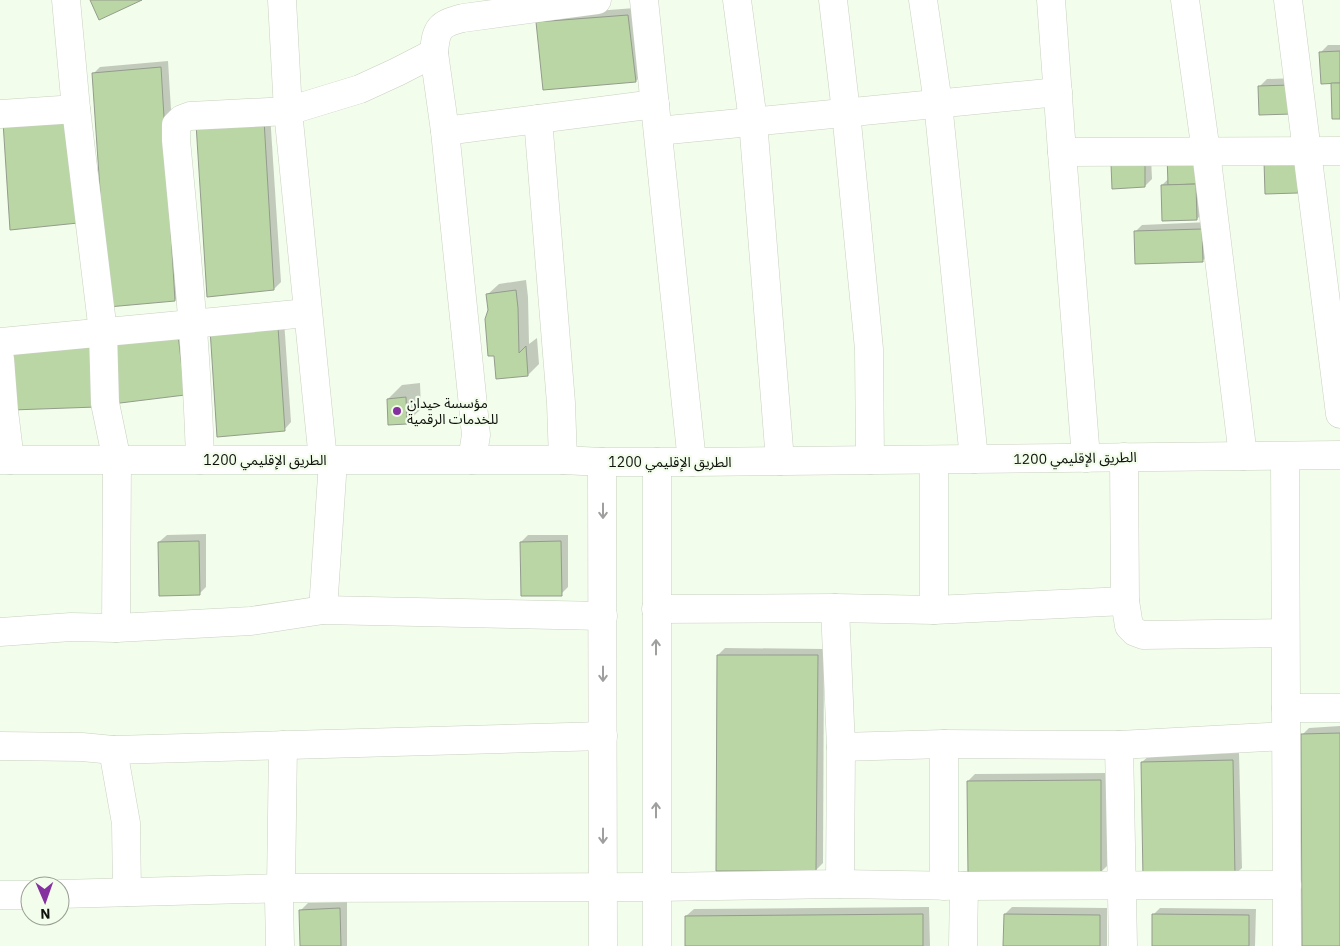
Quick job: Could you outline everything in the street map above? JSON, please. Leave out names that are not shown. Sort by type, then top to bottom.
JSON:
[{"type":"street","points":[[66,0],[76,109],[103,332],[105,403],[117,461],[116,628]]},
{"type":"street","points":[[282,0],[288,111],[307,313],[328,460],[323,610]]},
{"type":"street","points":[[472,460],[476,435],[445,131],[434,53],[435,40],[438,29],[447,22],[463,18],[597,0]]},
{"type":"street","points":[[644,0],[692,462]]},
{"type":"street","points":[[738,0],[753,121],[780,461]]},
{"type":"street","points":[[833,0],[869,349],[870,460]]},
{"type":"street","points":[[923,0],[938,103],[974,459]]},
{"type":"street","points":[[1052,0],[1086,458]]},
{"type":"street","points":[[1185,0],[1206,152],[1243,456]]},
{"type":"street","points":[[1288,0],[1340,414]]},
{"type":"street","points":[[200,460],[193,324],[176,125],[190,116],[288,111],[360,89],[434,53]]},
{"type":"street","points":[[445,131],[538,119],[657,117],[753,121],[1058,92]]},
{"type":"street","points":[[0,114],[76,109]]},
{"type":"street","points":[[538,119],[561,402],[563,460]]},
{"type":"street","points":[[1062,152],[1340,151]]},
{"type":"street","points":[[0,342],[307,313]]},
{"type":"street","points":[[0,358],[5,460]]},
{"type":"street","name":"الطريق الإقليمي 1200","points":[[5,460],[563,460],[692,462],[1340,455]]},
{"type":"street","points":[[1285,456],[1287,946]]},
{"type":"street","points":[[1124,457],[1126,601],[1129,626],[1135,632],[1143,635],[1285,633]]},
{"type":"street","points":[[934,460],[934,610]]},
{"type":"street","points":[[602,462],[603,946]]},
{"type":"street","points":[[657,462],[658,946]]},
{"type":"street","points":[[656,609],[835,608],[934,610],[1126,601]]},
{"type":"street","points":[[835,608],[841,747],[840,884]]},
{"type":"street","points":[[0,632],[71,627],[116,628],[251,621],[323,610],[603,616]]},
{"type":"street","points":[[1286,708],[1340,708]]},
{"type":"street","points":[[0,746],[82,747],[113,750],[603,736]]},
{"type":"street","points":[[841,747],[944,744],[1119,745],[1286,736]]},
{"type":"street","points":[[944,744],[954,886],[963,946]]},
{"type":"street","points":[[280,946],[279,894],[281,888],[283,745]]},
{"type":"street","points":[[1119,745],[1123,946]]},
{"type":"street","points":[[113,750],[126,823],[127,892]]},
{"type":"street","points":[[70,894],[281,888],[657,887],[840,884],[954,886],[1287,885]]},
{"type":"street","points":[[0,895],[20,894]]},
{"type":"building","points":[[90,0],[142,0],[99,20]]},
{"type":"building","points":[[628,15],[636,82],[543,90],[536,22]]},
{"type":"building","points":[[1340,51],[1340,83],[1321,84],[1319,52]]},
{"type":"building","points":[[161,67],[175,301],[108,307],[92,73]]},
{"type":"building","points":[[1331,83],[1340,83],[1340,119],[1332,119]]},
{"type":"building","points":[[1291,85],[1292,114],[1259,115],[1258,86]]},
{"type":"building","points":[[71,120],[78,223],[10,230],[3,122]]},
{"type":"building","points":[[264,120],[274,290],[207,297],[196,124]]},
{"type":"building","points":[[1195,154],[1196,184],[1168,185],[1167,155]]},
{"type":"building","points":[[1297,160],[1298,193],[1265,194],[1264,161]]},
{"type":"building","points":[[1145,163],[1145,187],[1112,189],[1111,164]]},
{"type":"building","points":[[1196,184],[1197,220],[1162,221],[1161,185]]},
{"type":"building","points":[[1202,229],[1203,262],[1135,264],[1134,231]]},
{"type":"building","points":[[516,290],[519,353],[526,346],[528,376],[496,379],[494,356],[488,356],[485,319],[488,310],[486,294]]},
{"type":"building","points":[[278,327],[285,431],[217,437],[210,329]]},
{"type":"building","points":[[178,334],[185,395],[112,404],[110,336]]},
{"type":"building","points":[[93,341],[96,407],[12,410],[6,345]]},
{"type":"building","name":"مؤسسة حيدان للخدمات الرقمية","points":[[406,397],[407,424],[388,425],[387,399]]},
{"type":"building","points":[[199,541],[200,595],[159,596],[158,542]]},
{"type":"building","points":[[561,541],[562,596],[521,596],[520,542]]},
{"type":"building","points":[[717,655],[818,655],[816,871],[716,871]]},
{"type":"building","points":[[1340,733],[1340,946],[1302,946],[1301,734]]},
{"type":"building","points":[[1233,760],[1235,876],[1143,878],[1141,762]]},
{"type":"building","points":[[1101,780],[1101,873],[968,874],[967,781]]},
{"type":"building","points":[[340,908],[341,946],[300,946],[299,910]]},
{"type":"building","points":[[923,914],[923,946],[685,946],[685,916]]},
{"type":"building","points":[[1004,914],[1100,915],[1100,946],[1003,946]]},
{"type":"building","points":[[1152,914],[1249,915],[1249,946],[1152,946]]},
{"type":"place","name":"مؤسسة حيدان للخدمات الرقمية","points":[[397,411]]}]
